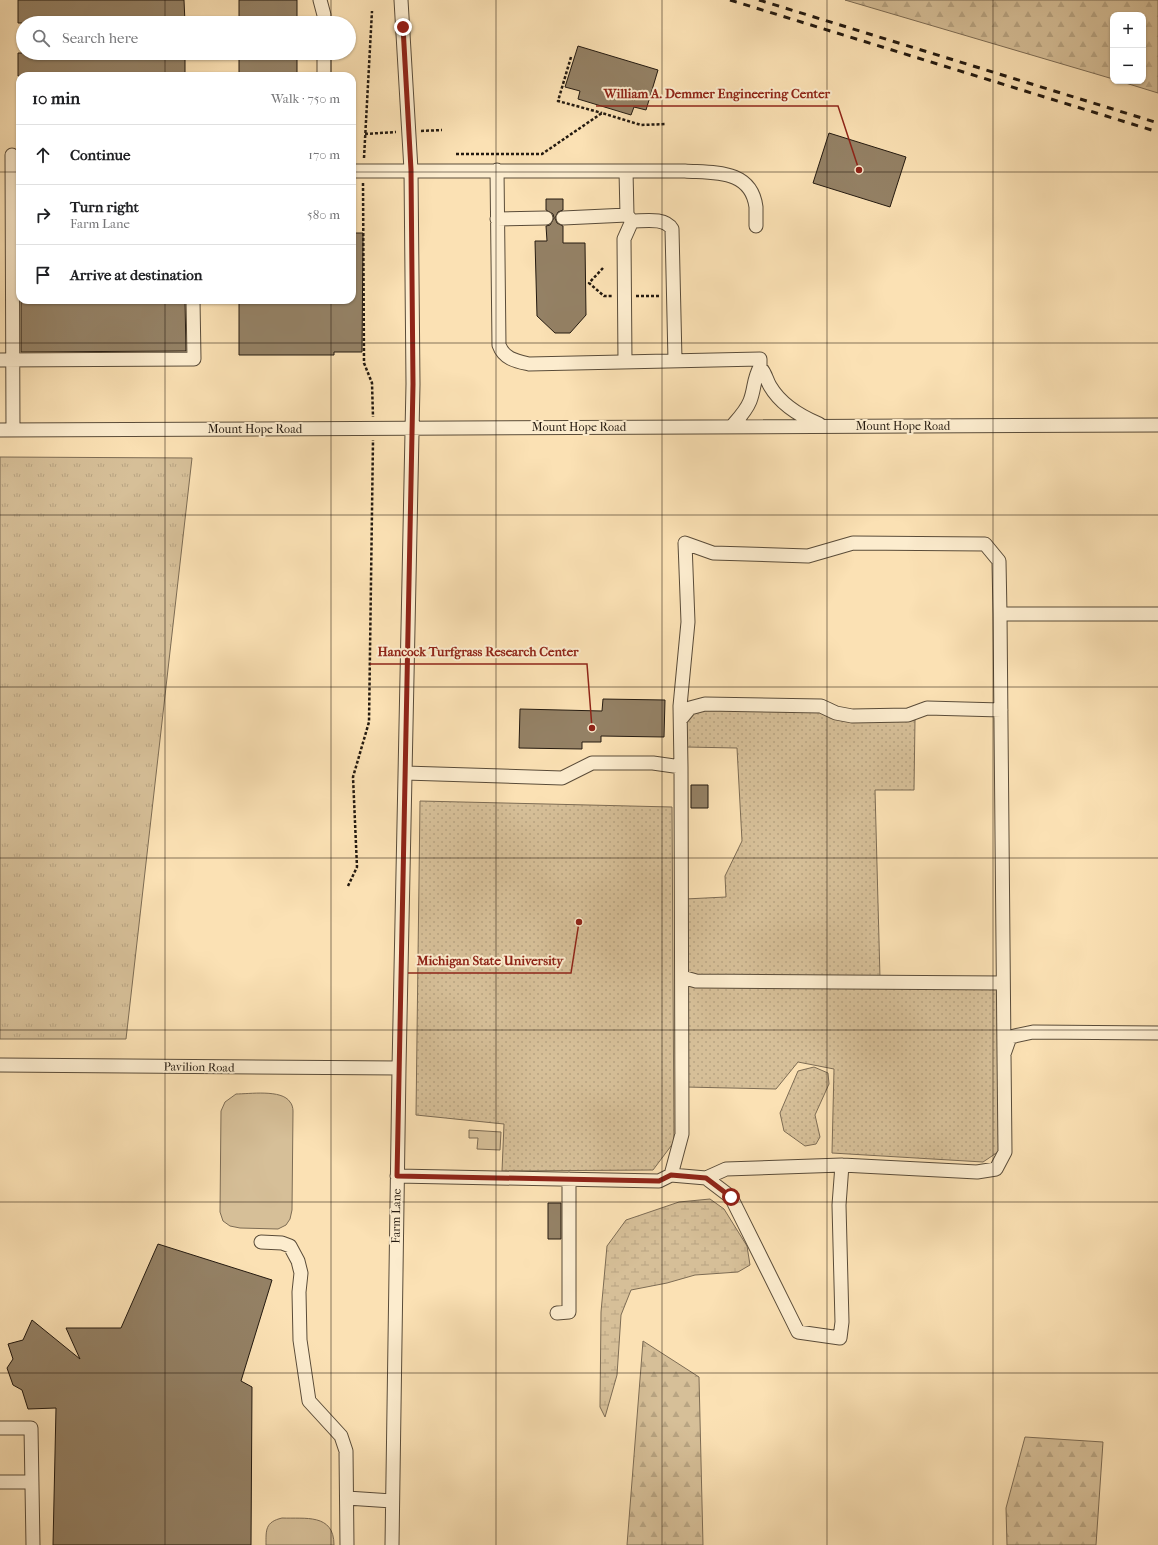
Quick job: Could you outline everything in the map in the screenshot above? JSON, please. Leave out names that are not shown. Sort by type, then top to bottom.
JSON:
[{"type":"street","points":[[320,0],[324,16]]},
{"type":"street","name":"Farm Lane","points":[[392,1545],[397,1176],[412,428],[411,170],[401,0]]},
{"type":"street","points":[[324,60],[324,72]]},
{"type":"street","points":[[6,430],[6,359],[11,155]]},
{"type":"street","points":[[497,170],[499,345],[506,357],[513,361],[529,364],[760,359],[760,367],[755,376],[754,387],[750,400],[744,413],[732,426]]},
{"type":"street","points":[[358,171],[685,171],[728,174],[744,182],[749,188],[756,207],[756,226]]},
{"type":"street","points":[[625,361],[624,239],[630,218],[626,171]]},
{"type":"street","points":[[497,219],[546,218]]},
{"type":"street","points":[[563,218],[630,218],[664,222],[670,225],[672,229],[675,360]]},
{"type":"street","points":[[6,359],[194,359],[193,304]]},
{"type":"street","points":[[760,367],[766,374],[770,386],[780,399],[800,416],[822,426]]},
{"type":"street","name":"Mount Hope Road","points":[[6,430],[1158,424]]},
{"type":"street","points":[[397,1176],[659,1181],[671,1175],[706,1178],[726,1169],[842,1165],[977,1172],[996,1169],[1005,1152],[1000,614],[999,561],[985,544],[853,543],[808,556],[713,553],[684,543],[688,622],[680,706],[682,1134],[671,1175]]},
{"type":"street","points":[[1000,614],[1158,614]]},
{"type":"street","points":[[680,719],[690,708],[705,704],[821,706],[836,713],[852,716],[908,715],[927,708],[1001,710]]},
{"type":"street","points":[[405,773],[562,778],[592,764],[653,763],[681,767]]},
{"type":"street","points":[[682,977],[696,982],[1004,983]]},
{"type":"street","points":[[1004,1054],[1010,1037],[1033,1032],[1158,1033]]},
{"type":"street","name":"Pavilion Road","points":[[0,1065],[399,1068]]},
{"type":"street","points":[[706,1178],[731,1197],[798,1332],[840,1338],[842,1322],[839,1205],[842,1165]]},
{"type":"street","points":[[557,1313],[569,1312],[569,1179]]},
{"type":"street","points":[[261,1242],[282,1243],[290,1246],[298,1261],[301,1273],[299,1292],[300,1340],[309,1401],[341,1436],[346,1451],[347,1545]]},
{"type":"street","points":[[0,1428],[31,1428],[33,1545]]},
{"type":"street","points":[[0,1482],[32,1482]]},
{"type":"street","points":[[347,1498],[392,1501]]},
{"type":"path","points":[[348,886],[357,867],[353,777],[368,722],[373,428],[372,383],[364,362],[358,171],[372,11]]},
{"type":"path","points":[[571,57],[558,101],[641,126],[666,124]]},
{"type":"path","points":[[456,154],[542,154],[602,114]]},
{"type":"green space","points":[[845,0],[1158,0],[1158,93],[1129,84],[1146,84],[1146,12],[1110,12],[1110,78]]},
{"type":"green space","points":[[0,457],[192,458],[126,1039],[0,1039]]},
{"type":"green space","points":[[695,710],[819,710],[841,718],[915,720],[914,790],[875,790],[880,978],[685,975],[685,899],[726,897],[725,876],[742,841],[737,748],[686,747],[685,718]]},
{"type":"green space","points":[[420,801],[672,807],[674,1142],[653,1170],[502,1171],[504,1124],[416,1115]]},
{"type":"green space","points":[[685,983],[999,986],[1001,1150],[983,1162],[832,1153],[834,1069],[798,1062],[776,1089],[685,1087]]},
{"type":"green space","points":[[814,1067],[828,1073],[829,1084],[815,1115],[820,1137],[816,1144],[805,1146],[784,1131],[780,1113],[798,1071]]},
{"type":"green space","points":[[265,1093],[280,1095],[286,1098],[292,1106],[292,1210],[290,1219],[286,1225],[278,1229],[240,1228],[230,1226],[223,1221],[220,1212],[221,1111],[225,1102],[236,1094]]},
{"type":"green space","points":[[469,1130],[501,1132],[500,1150],[477,1149],[478,1138],[469,1138]]},
{"type":"green space","points":[[710,1199],[724,1209],[747,1246],[750,1265],[738,1272],[695,1275],[667,1283],[631,1290],[621,1315],[617,1375],[605,1417],[600,1407],[601,1312],[607,1246],[626,1220],[679,1202]]},
{"type":"green space","points":[[643,1341],[699,1377],[703,1545],[627,1545]]},
{"type":"green space","points":[[1025,1437],[1103,1442],[1096,1545],[1007,1545],[1006,1508]]},
{"type":"green space","points":[[282,1518],[309,1519],[324,1523],[329,1527],[333,1535],[334,1545],[266,1545],[266,1535],[269,1524]]},
{"type":"building","points":[[18,0],[184,0],[185,16],[18,16]]},
{"type":"building","points":[[239,0],[297,0],[297,16],[239,16]]},
{"type":"building","points":[[578,46],[658,70],[646,110],[634,107],[631,115],[578,99],[580,91],[565,87]]},
{"type":"building","points":[[18,60],[185,60],[185,72],[18,72]]},
{"type":"building","points":[[239,60],[297,60],[297,72],[239,72]]},
{"type":"building","points":[[829,133],[906,157],[890,207],[813,183]]},
{"type":"building","points":[[546,199],[563,199],[563,210],[558,212],[555,218],[557,223],[563,226],[563,243],[585,243],[586,315],[570,333],[555,333],[537,316],[535,241],[547,241],[546,226],[550,225],[554,218],[553,214],[546,210]]},
{"type":"building","points":[[356,233],[363,233],[362,352],[334,352],[334,355],[239,355],[239,304],[356,304]]},
{"type":"building","points":[[21,304],[185,304],[186,351],[21,352]]},
{"type":"building","points":[[603,699],[665,700],[664,737],[601,736],[601,742],[582,742],[582,749],[519,748],[520,709],[602,711]]},
{"type":"building","points":[[691,785],[708,785],[708,808],[691,808]]},
{"type":"building","points":[[548,1203],[561,1203],[561,1239],[548,1239]]},
{"type":"building","points":[[158,1244],[272,1280],[241,1381],[252,1387],[251,1545],[53,1545],[56,1408],[28,1409],[22,1390],[13,1385],[7,1368],[13,1359],[8,1344],[23,1340],[32,1320],[80,1359],[66,1328],[121,1328]]},
{"type":"railway","points":[[730,0],[1158,132]]},
{"type":"railway","points":[[759,0],[1158,123]]},
{"type":"place","name":"William A. Demmer Engineering Center","points":[[859,170]]},
{"type":"place","name":"Hancock Turfgrass Research Center","points":[[592,728]]},
{"type":"place","name":"Michigan State University","points":[[579,922]]},
{"type":"route","points":[[403,27],[411,170],[413,384],[397,1176],[659,1181],[671,1175],[706,1178],[731,1197]]}]
